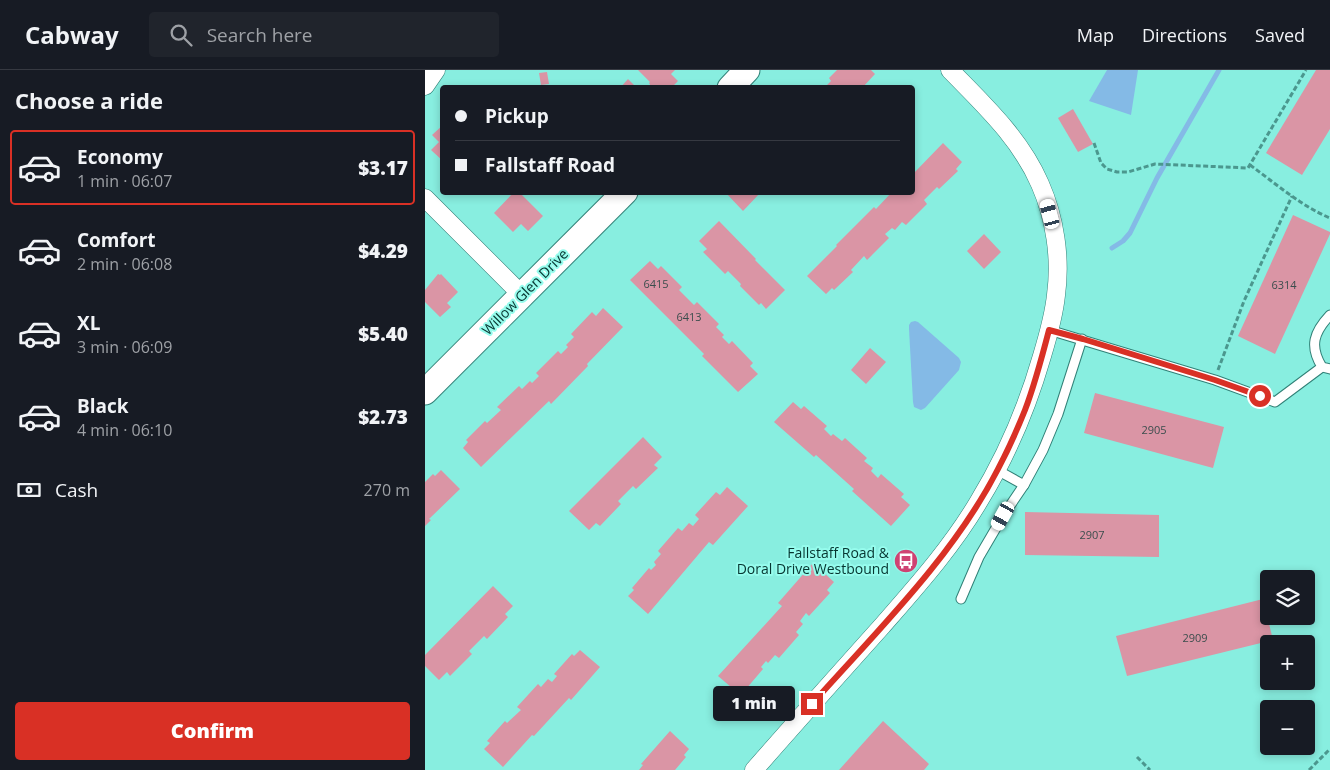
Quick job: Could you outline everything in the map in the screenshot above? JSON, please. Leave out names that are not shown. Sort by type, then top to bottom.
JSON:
[{"type":"street","points":[[425,86],[436,70]]},
{"type":"street","points":[[733,85],[747,70]]},
{"type":"street","points":[[754,770],[924,578],[959,531],[997,470],[1025,410],[1036,377],[1056,295],[1057,246],[1053,224],[1041,185],[1012,135],[950,70]]},
{"type":"street","name":"Willow Glen Drive","points":[[425,392],[622,195]]},
{"type":"street","points":[[425,198],[522,295]]},
{"type":"lane","points":[[1049,330],[1215,380],[1275,402],[1326,368],[1316,357],[1315,346],[1317,333],[1323,322],[1330,315]]},
{"type":"lane","points":[[961,599],[979,557],[1024,485],[1043,450],[1058,414],[1083,339]]},
{"type":"lane","points":[[997,470],[1024,485]]},
{"type":"path","points":[[1094,143],[1101,163],[1107,169],[1117,172],[1128,172],[1155,164],[1248,168],[1306,70]]},
{"type":"path","points":[[1250,165],[1319,214],[1330,218]]},
{"type":"path","points":[[1215,380],[1244,301],[1292,196]]},
{"type":"path","points":[[1309,770],[1330,749]]},
{"type":"path","points":[[1137,757],[1150,770]]},
{"type":"water","points":[[1107,70],[1138,70],[1131,115],[1089,101]]},
{"type":"water","points":[[915,321],[959,358],[961,362],[959,370],[925,408],[921,410],[914,407],[913,402],[909,325]]},
{"type":"building","points":[[638,70],[675,70],[671,74],[678,81],[674,85],[650,85],[650,82]]},
{"type":"building","points":[[837,70],[871,70],[875,74],[865,85],[827,85],[831,81],[829,78]]},
{"type":"building","points":[[1316,70],[1330,70],[1330,129],[1302,175],[1266,153]]},
{"type":"building","points":[[547,72],[549,84],[541,85],[539,73]]},
{"type":"building","points":[[628,79],[634,85],[623,85]]},
{"type":"building","points":[[1073,109],[1093,144],[1078,152],[1058,118]]},
{"type":"building","points":[[440,128],[440,158],[431,150],[439,142],[432,135]]},
{"type":"building","points":[[943,143],[962,162],[956,169],[958,171],[924,200],[927,204],[906,225],[902,222],[895,230],[892,228],[885,234],[889,238],[867,260],[864,256],[851,270],[853,272],[834,290],[832,288],[826,294],[807,276],[874,207],[876,209],[889,195],[915,195],[915,172]]},
{"type":"building","points":[[511,195],[522,195],[543,216],[528,231],[521,224],[513,232],[494,213]]},
{"type":"building","points":[[728,195],[758,195],[743,211]]},
{"type":"building","points":[[1293,215],[1330,232],[1330,234],[1275,354],[1238,336]]},
{"type":"building","points":[[719,221],[785,290],[766,309],[761,303],[759,305],[740,286],[741,284],[728,271],[725,274],[703,252],[707,249],[699,241]]},
{"type":"building","points":[[984,234],[1001,252],[984,269],[967,251]]},
{"type":"building","points":[[650,261],[658,269],[661,266],[682,287],[679,290],[694,305],[697,302],[719,324],[716,327],[724,335],[722,337],[729,344],[732,341],[753,363],[750,366],[758,374],[738,392],[702,356],[704,354],[630,280]]},
{"type":"building","points":[[438,274],[441,274],[458,292],[447,303],[451,307],[440,317],[425,302],[425,290]]},
{"type":"building","points":[[603,308],[623,327],[551,404],[549,401],[481,467],[463,448],[468,442],[466,440],[485,421],[487,423],[501,410],[497,407],[519,386],[522,389],[530,381],[532,383],[539,376],[536,373],[558,351],[561,354],[568,347],[566,345],[574,337],[571,334],[592,312],[596,316]]},
{"type":"building","points":[[870,348],[886,362],[866,384],[851,370]]},
{"type":"building","points":[[1095,393],[1224,427],[1213,468],[1084,433]]},
{"type":"building","points":[[793,402],[801,409],[804,406],[827,426],[824,429],[831,436],[833,434],[842,441],[845,438],[867,458],[864,461],[873,468],[871,471],[878,478],[881,474],[904,494],[901,497],[910,505],[891,526],[816,455],[814,457],[774,422]]},
{"type":"building","points":[[643,437],[662,457],[654,465],[658,468],[636,489],[633,486],[618,501],[621,504],[600,526],[596,523],[589,530],[569,511]]},
{"type":"building","points":[[441,470],[460,489],[429,519],[431,520],[425,526],[425,482],[433,474],[435,476]]},
{"type":"building","points":[[727,487],[748,506],[713,545],[709,542],[648,614],[628,596],[634,590],[632,588],[649,568],[651,570],[656,565],[654,562],[661,554],[658,551],[678,528],[682,531],[689,523],[693,526],[699,519],[695,515],[716,492],[720,495]]},
{"type":"building","points":[[1025,512],[1159,515],[1159,557],[1025,555]]},
{"type":"building","points":[[813,563],[834,582],[827,590],[830,593],[809,616],[806,613],[800,621],[803,624],[796,632],[799,635],[779,658],[775,655],[768,663],[766,661],[761,667],[763,669],[746,689],[743,687],[738,693],[718,676],[782,606],[778,603]]},
{"type":"building","points":[[493,586],[513,606],[505,614],[508,617],[487,639],[484,636],[469,651],[472,654],[450,676],[447,672],[439,680],[425,666],[425,655]]},
{"type":"building","points":[[1260,600],[1260,625],[1269,625],[1272,635],[1260,635],[1260,643],[1127,676],[1116,636]]},
{"type":"building","points":[[580,650],[600,667],[571,700],[569,698],[503,767],[484,749],[490,743],[487,741],[505,721],[507,723],[521,710],[517,707],[538,684],[541,687],[548,679],[552,682],[557,676],[554,674],[572,654],[574,656]]},
{"type":"building","points":[[883,721],[929,764],[924,770],[839,770]]},
{"type":"building","points":[[670,731],[689,749],[684,755],[686,757],[675,770],[639,770],[643,765],[641,764]]},
{"type":"waterway","points":[[1112,248],[1123,241],[1130,233],[1157,178],[1219,70]]},
{"type":"place","name":"Fallstaff Road & Doral Drive Westbound","points":[[906,561]]},
{"type":"route","points":[[812,704],[924,578],[978,503],[997,470],[1025,410],[1049,330],[1215,380],[1260,396]]}]
